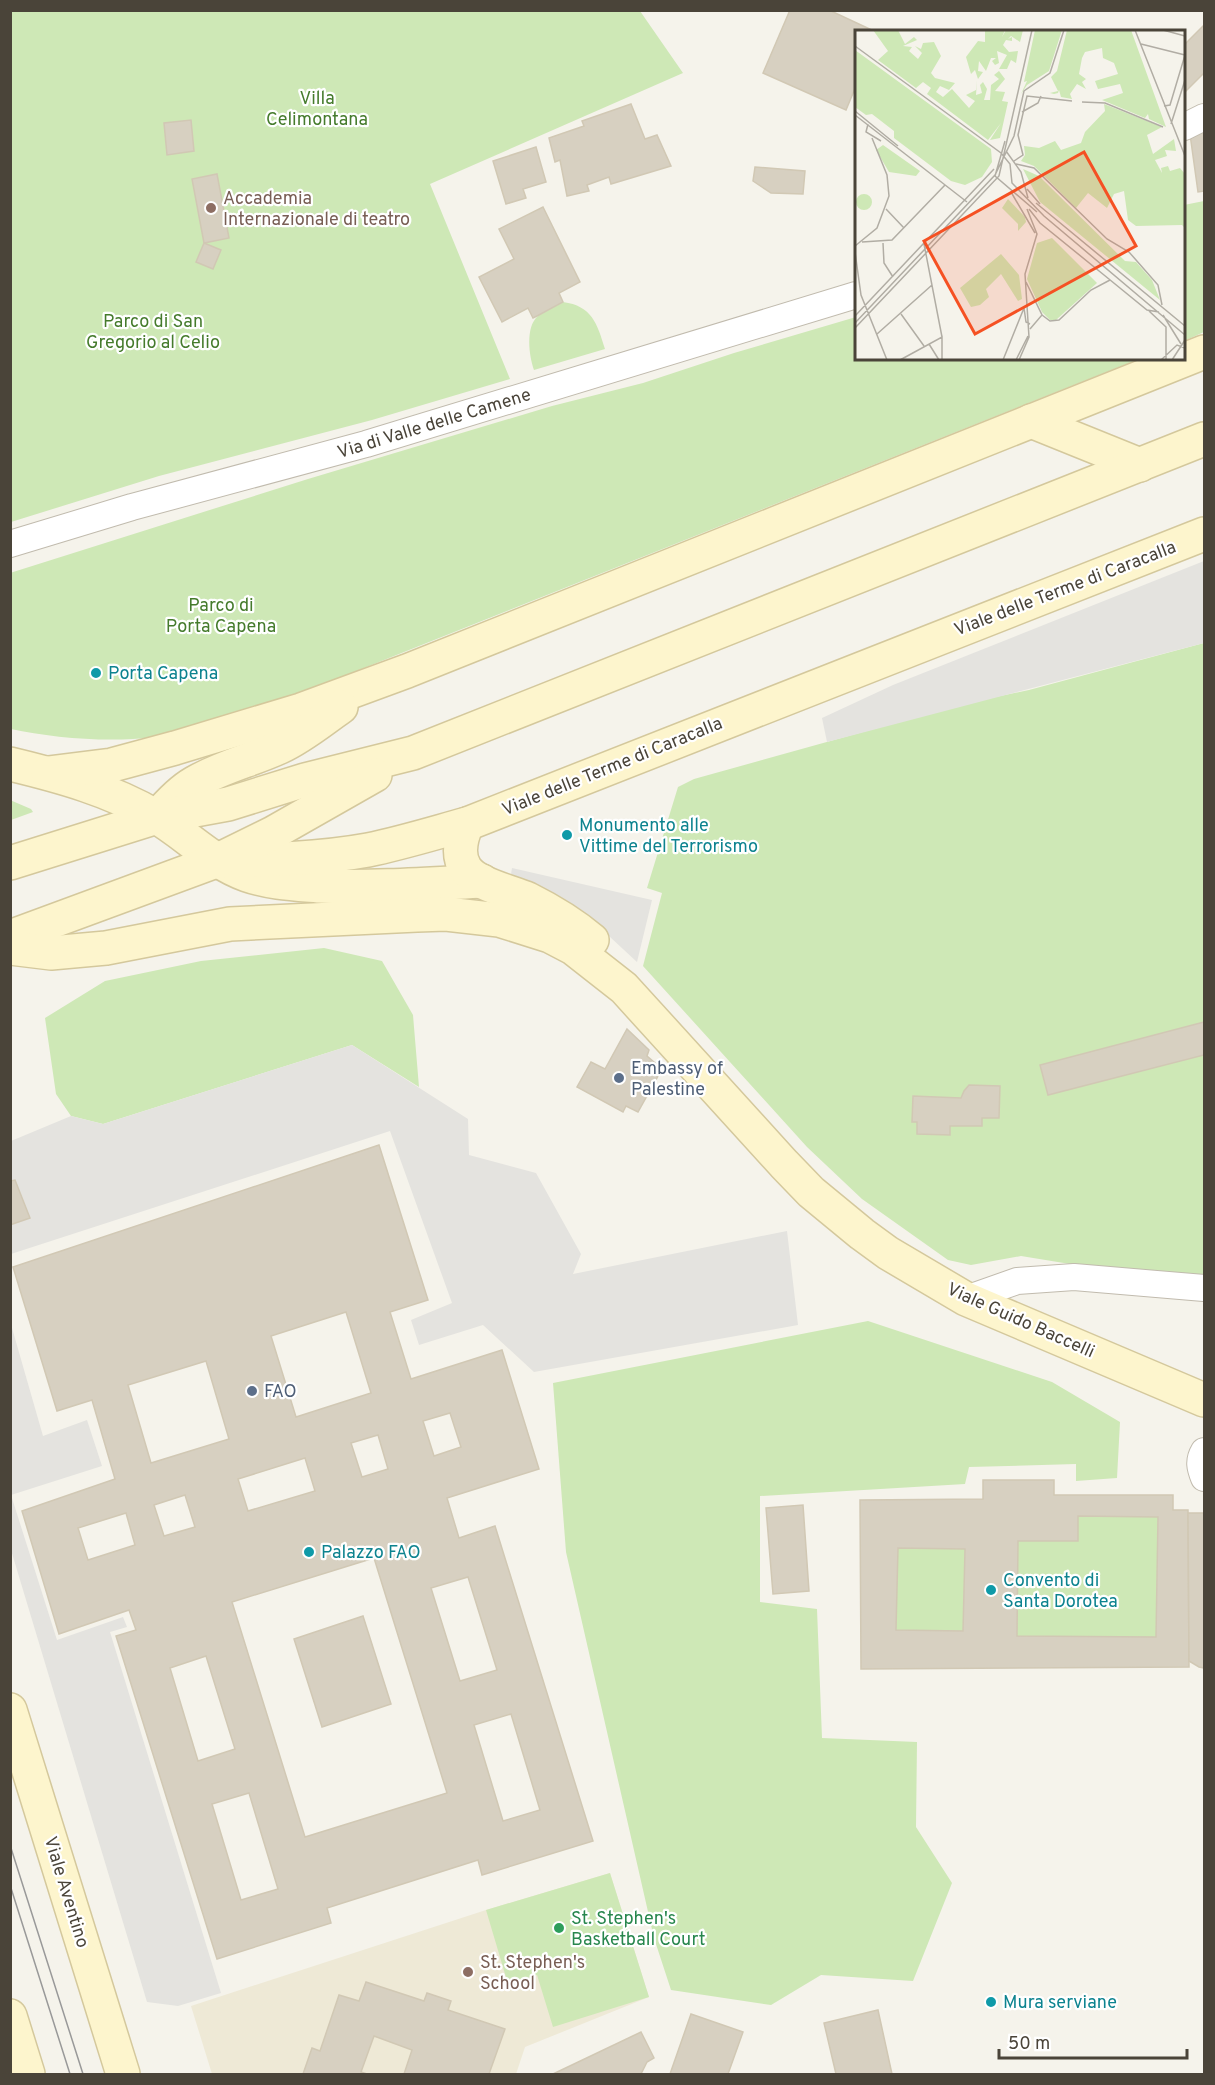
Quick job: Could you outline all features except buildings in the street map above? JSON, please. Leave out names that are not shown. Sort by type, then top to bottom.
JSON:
[{"type":"main road","points":[[1185,360],[1204,352]]},
{"type":"main road","points":[[48,773],[112,765],[301,710],[407,671],[1184,360]]},
{"type":"main road","points":[[1032,421],[1140,465]]},
{"type":"main road","points":[[10,863],[157,816],[228,804],[305,780],[413,753],[1204,438]]},
{"type":"main road","name":"Viale delle Terme di Caracalla","points":[[216,861],[282,859],[366,850],[467,824],[1204,534]]},
{"type":"main road","points":[[157,816],[175,797],[193,783],[281,747],[310,730],[353,698],[407,671]]},
{"type":"main road","points":[[10,938],[216,861],[273,833],[413,753]]},
{"type":"main road","points":[[10,764],[48,773],[104,791],[157,816],[216,861],[255,878],[285,884],[347,887],[482,881]]},
{"type":"main road","points":[[467,824],[461,843],[460,857],[467,871],[482,881],[526,898],[571,923],[606,954],[624,988]]},
{"type":"main road","points":[[10,948],[51,953],[106,948],[230,924],[446,914],[499,920],[550,936],[573,948],[624,988]]},
{"type":"main road","name":"Viale Guido Baccelli","points":[[624,988],[811,1192],[888,1253],[966,1299],[1204,1400]]},
{"type":"main road","name":"Viale Aventino","points":[[10,1710],[123,2074]]},
{"type":"main road","points":[[10,2016],[28,2074]]},
{"type":"street","points":[[1185,126],[1204,117]]},
{"type":"street","name":"Via di Valle delle Camene","points":[[10,544],[132,507],[366,444],[855,295]]},
{"type":"street","points":[[966,1299],[1017,1281],[1074,1277],[1204,1288]]},
{"type":"street","points":[[1204,1452],[1200,1459],[1200,1467],[1204,1478]]},
{"type":"shaded area","points":[[1204,561],[1204,643],[827,742],[822,718],[893,685]]},
{"type":"shaded area","points":[[512,868],[652,900],[637,962],[579,912],[511,874]]},
{"type":"shaded area","points":[[352,1045],[468,1119],[469,1155],[536,1173],[581,1254],[573,1274],[787,1231],[798,1325],[534,1372],[483,1325],[419,1345],[411,1320],[452,1303],[390,1131],[11,1254],[11,1141],[71,1116],[103,1124]]},
{"type":"shaded area","points":[[10,1321],[43,1436],[87,1420],[102,1466],[11,1495],[57,1640],[123,1617],[127,1627],[110,1632],[221,1993],[178,2006],[147,2002],[11,1550]]},
{"type":"shaded area","name":"St. Stephen's School","points":[[610,1873],[649,1997],[525,2047],[516,2074],[212,2074],[191,2006],[486,1910]]},
{"type":"green space","name":"Parco di San Gregorio al Celio","points":[[11,11],[640,11],[683,73],[430,184],[510,379],[372,420],[159,476],[11,522]]},
{"type":"green space","points":[[1204,201],[1204,332],[1185,341],[1185,205]]},
{"type":"green space","points":[[563,302],[581,307],[592,317],[605,349],[534,370],[530,350],[531,327],[541,314]]},
{"type":"green space","name":"Parco di Porta Capena","points":[[855,317],[855,360],[1136,360],[256,711],[205,726],[137,739],[82,739],[11,729],[10,573],[308,479],[552,406],[643,383]]},
{"type":"green space","points":[[1204,643],[1204,1275],[1070,1264],[1021,1256],[971,1265],[948,1260],[862,1199],[807,1147],[643,966],[662,893],[647,888],[678,787],[694,779],[967,703],[1029,690]]},
{"type":"green space","points":[[10,800],[31,809],[33,812],[11,820]]},
{"type":"green space","points":[[324,948],[382,961],[413,1015],[419,1087],[352,1045],[103,1124],[71,1116],[56,1094],[45,1018],[105,981],[201,961]]},
{"type":"green space","points":[[868,1321],[1052,1382],[1120,1422],[1117,1478],[1076,1481],[1076,1464],[969,1467],[965,1484],[760,1496],[760,1602],[817,1609],[822,1738],[917,1742],[916,1827],[952,1883],[913,1981],[821,1975],[771,2005],[671,1990],[654,1938],[566,1552],[553,1383]]},
{"type":"green space","points":[[1078,1516],[1158,1517],[1156,1637],[1017,1636],[1018,1541],[1078,1541]]},
{"type":"green space","points":[[898,1548],[965,1549],[963,1631],[896,1630]]},
{"type":"green space","name":"St. Stephen's Basketball Court","points":[[610,1873],[649,1997],[553,2027],[537,1975],[508,1984],[486,1910]]},
{"type":"tram line","points":[[10,1845],[83,2074]]},
{"type":"tram line","points":[[10,1885],[70,2074]]},
{"type":"place","name":"Accademia Internazionale di teatro","points":[[211,208]]},
{"type":"place","name":"Porta Capena","points":[[96,673]]},
{"type":"place","name":"Monumento alle Vittime del Terrorismo","points":[[567,835]]},
{"type":"place","name":"Embassy of Palestine","points":[[619,1078]]},
{"type":"place","name":"FAO","points":[[252,1391]]},
{"type":"place","name":"Palazzo FAO","points":[[309,1552]]},
{"type":"place","name":"Convento di Santa Dorotea","points":[[991,1590]]},
{"type":"place","name":"St. Stephen's Basketball Court","points":[[559,1928]]},
{"type":"place","name":"St. Stephen's School","points":[[468,1972]]},
{"type":"place","name":"Mura serviane","points":[[991,2002]]},
{"type":"park label","name":"Villa Celimontana","points":[[317,108]]}]
